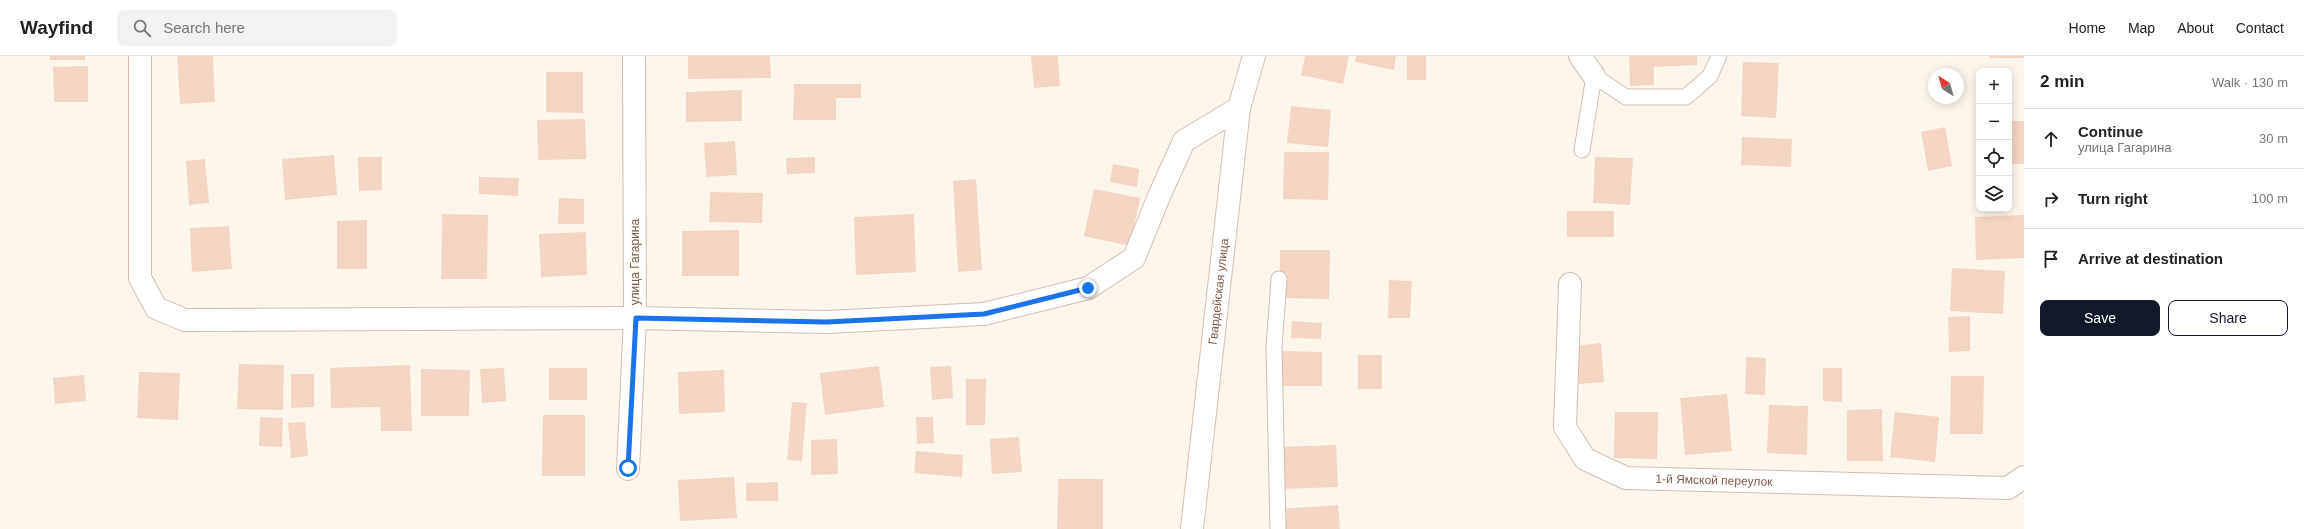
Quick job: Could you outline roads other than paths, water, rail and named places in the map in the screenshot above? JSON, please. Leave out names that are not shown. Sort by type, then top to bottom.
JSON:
[{"type":"street","points":[[140,56],[140,278],[156,308],[184,320],[636,318],[827,322],[984,314],[1088,288],[1134,258],[1160,194],[1184,141],[1240,108]]},
{"type":"street","name":"улица Гагарина","points":[[628,468],[636,318],[634,56]]},
{"type":"street","name":"Гвардейская улица","points":[[1192,529],[1240,108],[1254,56]]},
{"type":"street","points":[[1580,56],[1594,76]]},
{"type":"street","name":"1-й Ямской переулок","points":[[1570,284],[1566,427],[1585,459],[1626,478],[2008,488],[2024,477]]},
{"type":"lane","points":[[1582,150],[1594,76],[1626,97],[1686,97],[1710,76],[1719,56]]},
{"type":"lane","points":[[1278,529],[1274,348],[1279,279]]}]
